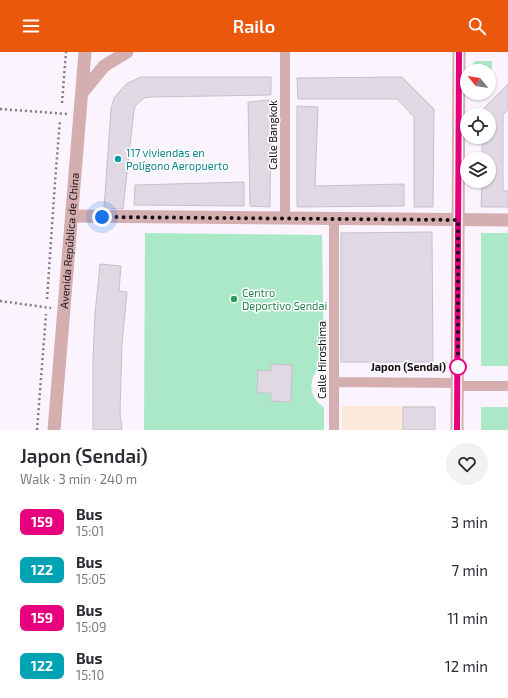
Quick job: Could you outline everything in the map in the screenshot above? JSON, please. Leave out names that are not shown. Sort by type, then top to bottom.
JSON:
[{"type":"street","name":"Avenida República de China","points":[[54,430],[85,52]]},
{"type":"street","points":[[82,93],[104,66],[127,52]]},
{"type":"street","name":"Calle Bangkok","points":[[284,52],[285,218]]},
{"type":"street","points":[[457,430],[459,52]]},
{"type":"street","points":[[72,216],[508,220]]},
{"type":"street","name":"Calle Hiroshima","points":[[334,219],[334,430]]},
{"type":"street","points":[[334,382],[508,386]]},
{"type":"path","points":[[62,103],[66,52]]},
{"type":"path","points":[[0,109],[80,115]]},
{"type":"path","points":[[47,299],[60,120]]},
{"type":"path","points":[[0,301],[64,309]]},
{"type":"path","points":[[37,430],[46,314]]},
{"type":"shaded area","points":[[342,406],[434,406],[434,430],[342,430]]},
{"type":"green space","points":[[476,61],[492,61],[492,64],[473,63]]},
{"type":"green space","name":"Centro Deportivo Sendai","points":[[145,233],[322,235],[324,363],[316,371],[311,385],[313,395],[324,407],[324,430],[144,430]]},
{"type":"green space","points":[[481,233],[508,233],[508,366],[481,366]]},
{"type":"green space","points":[[481,407],[508,407],[508,430],[481,430]]},
{"type":"building","name":"117 viviendas en Polígono Aeropuerto","points":[[141,77],[271,77],[271,95],[144,98],[136,105],[134,110],[123,209],[104,208],[111,109],[114,98],[126,84]]},
{"type":"building","points":[[402,77],[434,109],[433,207],[414,207],[414,117],[397,99],[298,99],[297,78]]},
{"type":"building","points":[[508,84],[508,109],[503,115],[503,191],[508,191],[508,207],[481,207],[482,188],[496,188],[496,152],[482,152],[482,144],[496,144],[496,108],[484,108],[492,100],[496,100],[496,96]]},
{"type":"building","points":[[271,100],[270,207],[250,206],[248,102]]},
{"type":"building","points":[[297,106],[318,107],[315,186],[404,184],[404,206],[297,207]]},
{"type":"building","points":[[244,182],[244,206],[134,205],[135,185]]},
{"type":"building","points":[[432,232],[433,362],[341,362],[341,233]]},
{"type":"building","points":[[100,264],[121,266],[119,291],[127,292],[122,344],[120,412],[122,430],[93,430],[93,358],[95,314]]},
{"type":"building","points":[[271,364],[292,365],[291,402],[271,401],[271,393],[257,393],[258,370],[271,371]]},
{"type":"building","points":[[403,407],[435,407],[435,430],[403,430]]},
{"type":"bus line","name":"159","points":[[457,430],[459,52]]},
{"type":"place","name":"117 viviendas en Polígono Aeropuerto","points":[[118,159]]},
{"type":"place","name":"Centro Deportivo Sendai","points":[[234,299]]},
{"type":"place","name":"Japon (Sendai)","points":[[458,367]]},
{"type":"route","points":[[102,217],[458,220],[458,369],[458,367]]}]
